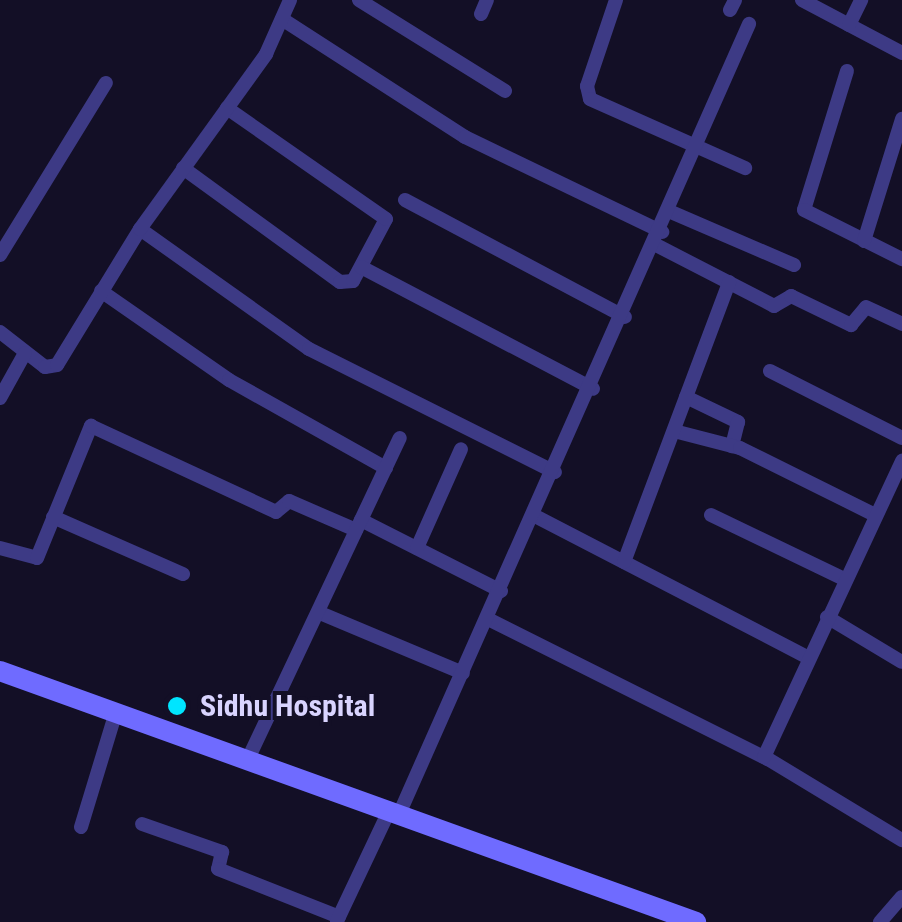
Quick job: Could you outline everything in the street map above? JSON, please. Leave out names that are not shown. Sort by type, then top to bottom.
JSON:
[{"type":"main road","points":[[0,671],[696,922]]},
{"type":"street","points":[[0,332],[45,367],[57,365],[140,229],[227,108],[290,0]]},
{"type":"street","points":[[360,0],[505,91]]},
{"type":"street","points":[[616,0],[587,86],[590,100],[745,168]]},
{"type":"street","points":[[802,0],[902,53]]},
{"type":"street","points":[[849,25],[860,0]]},
{"type":"street","points":[[282,19],[465,137],[659,238],[774,306],[791,296],[851,324],[864,308],[902,324]]},
{"type":"street","points":[[142,824],[222,853],[218,870],[338,919],[501,591],[626,317],[748,24]]},
{"type":"street","points":[[847,71],[804,207],[902,259]]},
{"type":"street","points":[[0,255],[106,83]]},
{"type":"street","points":[[183,168],[343,284],[361,267],[386,219],[227,108]]},
{"type":"street","points":[[864,241],[902,119]]},
{"type":"street","points":[[405,200],[626,317]]},
{"type":"street","points":[[670,212],[794,265]]},
{"type":"street","points":[[140,229],[309,349],[555,472]]},
{"type":"street","points":[[361,267],[593,389]]},
{"type":"street","points":[[624,562],[729,282]]},
{"type":"street","points":[[101,291],[228,380],[386,468]]},
{"type":"street","points":[[0,398],[26,353]]},
{"type":"street","points":[[770,371],[902,438]]},
{"type":"street","points":[[686,397],[738,422],[732,446]]},
{"type":"street","points":[[0,548],[36,559],[94,426],[276,512],[286,501],[359,525],[417,548],[501,591]]},
{"type":"street","points":[[674,431],[732,446],[875,515]]},
{"type":"street","points":[[248,758],[400,438]]},
{"type":"street","points":[[417,548],[461,449]]},
{"type":"street","points":[[764,756],[844,579],[901,465]]},
{"type":"street","points":[[711,515],[844,579]]},
{"type":"street","points":[[535,516],[809,658]]},
{"type":"street","points":[[53,518],[182,574]]},
{"type":"street","points":[[320,612],[463,673]]},
{"type":"street","points":[[827,617],[902,662]]},
{"type":"street","points":[[488,619],[764,756],[902,840]]},
{"type":"street","points":[[81,826],[116,712]]},
{"type":"street","points":[[880,922],[902,898]]},
{"type":"place","name":"Sidhu Hospital","points":[[177,706]]}]
